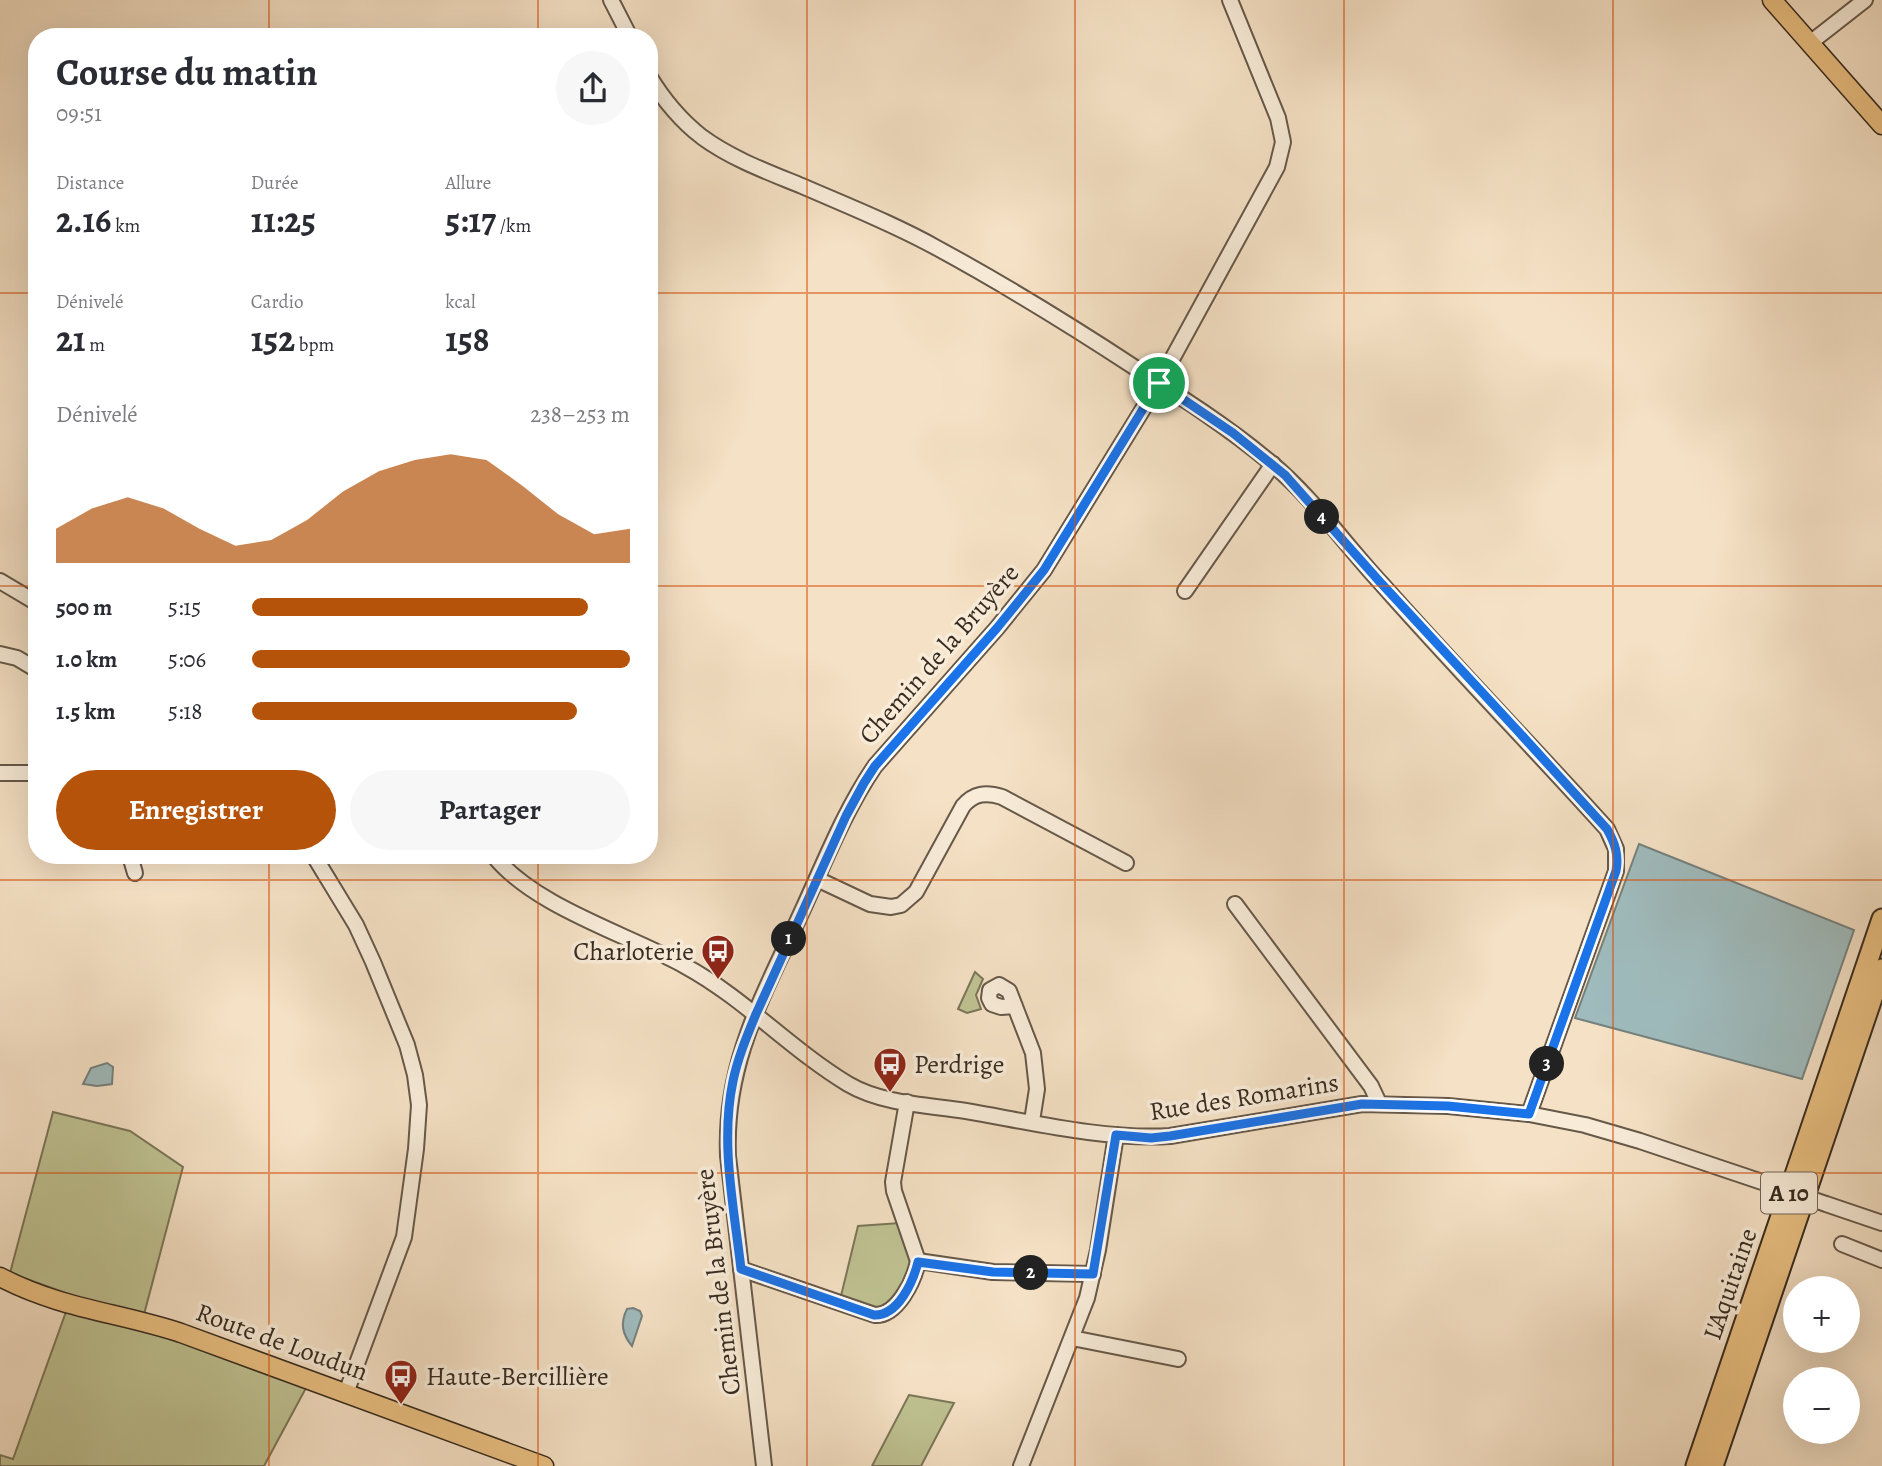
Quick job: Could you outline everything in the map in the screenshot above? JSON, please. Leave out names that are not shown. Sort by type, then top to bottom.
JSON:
[{"type":"highway","name":"L'Aquitaine","points":[[1696,1466],[1882,919]]},
{"type":"highway","name":"L'Aquitaine","points":[[1713,1466],[1882,969]]},
{"type":"main road","points":[[1772,0],[1882,125]]},
{"type":"main road","name":"Route de Loudun","points":[[0,1277],[40,1296],[77,1308],[155,1325],[544,1466]]},
{"type":"street","points":[[611,0],[625,28]]},
{"type":"street","name":"Chemin de la Bruyère","points":[[764,1466],[727,1133],[735,1072],[756,1014],[854,799],[875,766],[1004,620],[1044,570],[1159,383],[1264,192],[1281,155],[1283,142],[1278,118],[1230,0]]},
{"type":"street","points":[[1810,43],[1865,0]]},
{"type":"street","points":[[658,88],[676,113],[701,136],[724,151],[871,215],[937,248],[1050,313],[1159,383],[1273,464],[1607,829],[1613,839],[1618,860],[1616,871],[1529,1114]]},
{"type":"street","points":[[1185,591],[1273,464]]},
{"type":"street","points":[[0,581],[28,598]]},
{"type":"street","points":[[0,654],[17,658],[28,665]]},
{"type":"street","points":[[1,769],[28,772]]},
{"type":"street","points":[[817,879],[870,904],[891,907],[901,905],[916,892],[963,806],[974,796],[987,793],[1002,797],[1126,863]]},
{"type":"street","points":[[132,864],[135,873]]},
{"type":"street","points":[[319,864],[356,925],[378,973],[407,1045],[415,1074],[419,1105],[404,1237],[346,1394]]},
{"type":"street","name":"Rue des Romarins","points":[[501,864],[534,892],[684,965],[756,1014],[848,1084],[870,1094],[1116,1135],[1151,1138],[1345,1106],[1379,1103],[1529,1114],[1609,1131],[1882,1223]]},
{"type":"street","points":[[1235,904],[1371,1086],[1379,1103]]},
{"type":"street","points":[[1015,1006],[1029,1041],[1035,1066],[1037,1089],[1032,1121]]},
{"type":"street","points":[[741,1269],[874,1315],[888,1313],[897,1305],[918,1262],[893,1182],[907,1102]]},
{"type":"street","points":[[1021,1466],[1087,1298],[1116,1135]]},
{"type":"street","points":[[1842,1244],[1882,1260]]},
{"type":"street","points":[[918,1262],[993,1272],[1093,1274]]},
{"type":"street","points":[[1072,1338],[1178,1359]]},
{"type":"green space","points":[[975,972],[983,979],[976,995],[981,1009],[967,1013],[958,1009]]},
{"type":"green space","points":[[53,1112],[130,1131],[183,1167],[142,1322],[306,1388],[264,1466],[0,1466],[0,1455],[13,1459],[72,1295],[10,1273]]},
{"type":"green space","points":[[900,1223],[912,1261],[902,1288],[885,1310],[840,1300],[858,1226]]},
{"type":"green space","points":[[909,1395],[954,1403],[921,1466],[872,1466]]},
{"type":"water","points":[[1639,844],[1854,930],[1802,1079],[1575,1018]]},
{"type":"water","points":[[107,1063],[113,1067],[112,1084],[83,1084],[91,1068]]},
{"type":"water","points":[[627,1309],[640,1311],[642,1316],[632,1346],[624,1333],[623,1319]]},
{"type":"place","name":"Charloterie","points":[[718,981]]},
{"type":"place","name":"Perdrige","points":[[890,1094]]},
{"type":"place","name":"Haute-Bercillière","points":[[401,1406]]},
{"type":"route","points":[[1159,383],[1233,433],[1285,475],[1607,829],[1613,839],[1618,860],[1616,871],[1529,1114],[1379,1103],[1345,1106],[1170,1136],[1151,1138],[1116,1135],[1093,1274],[993,1272],[918,1262],[893,1310],[874,1315],[741,1269],[727,1133],[738,1061],[756,1014],[846,816],[875,766],[997,628],[1044,570],[1159,383]]}]
